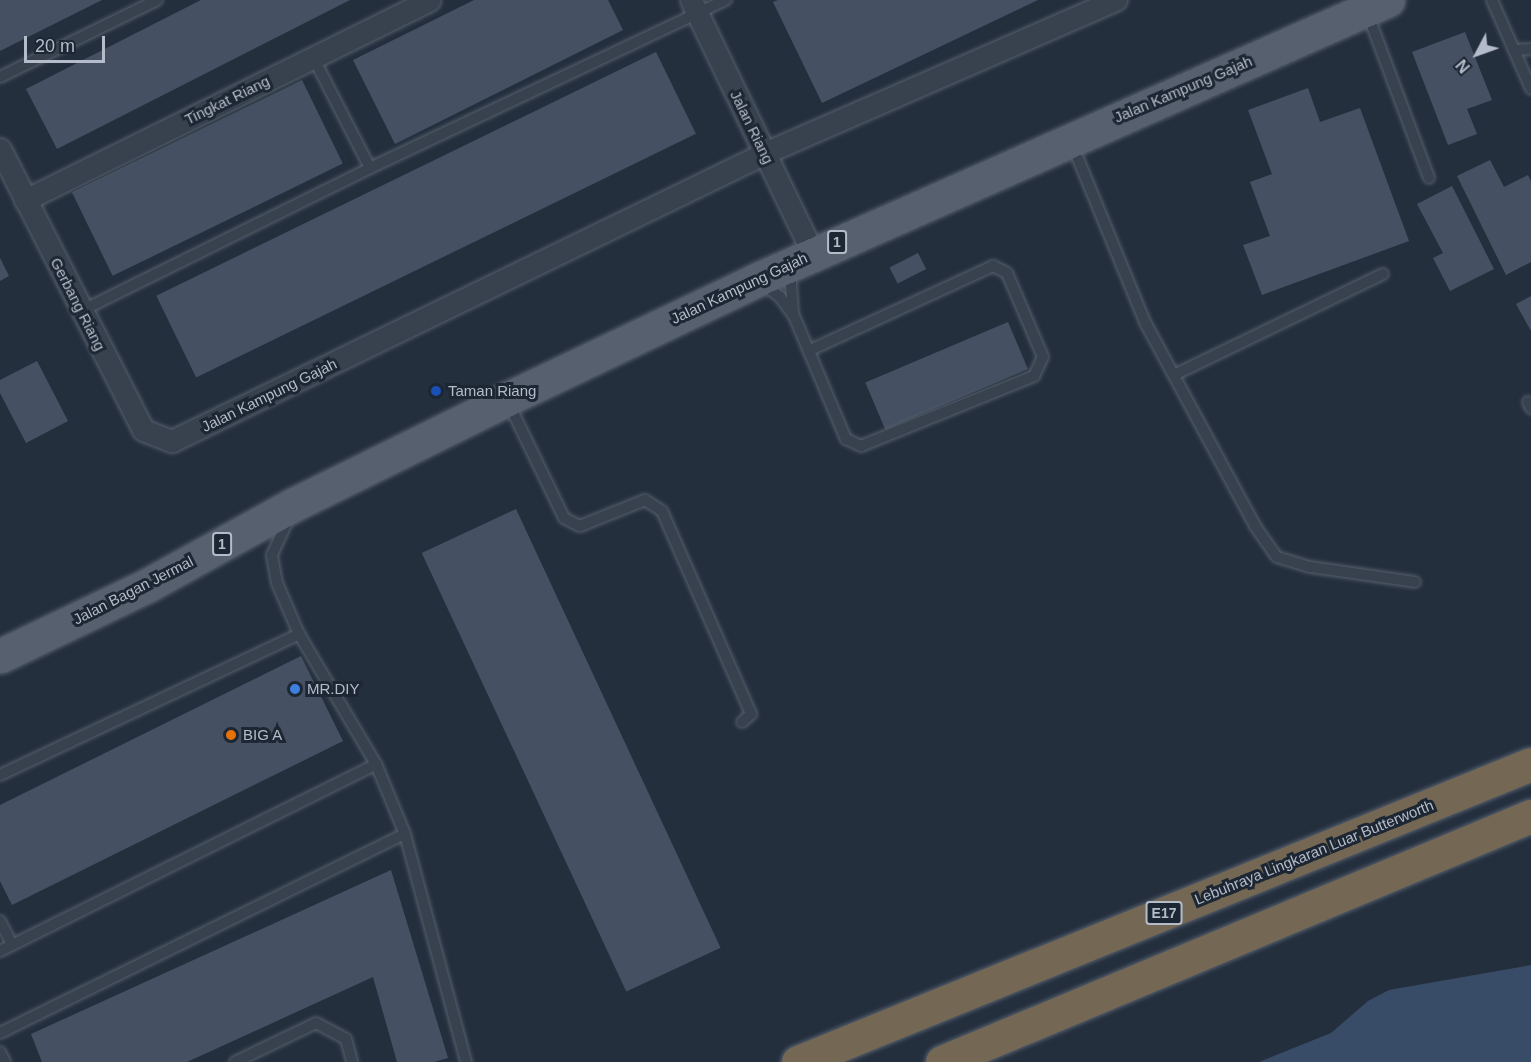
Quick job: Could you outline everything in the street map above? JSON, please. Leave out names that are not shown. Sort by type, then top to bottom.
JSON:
[{"type":"highway","name":"Lebuhraya Lingkaran Luar Butterworth","points":[[798,1062],[1531,764]]},
{"type":"highway","points":[[942,1062],[1531,816]]},
{"type":"main road","name":"Jalan Kampung Gajah","points":[[295,504],[507,399],[802,258],[1069,138],[1377,5]]},
{"type":"main road","name":"Jalan Bagan Jermal","points":[[0,656],[148,585],[295,504]]},
{"type":"street","name":"Tingkat Riang","points":[[25,200],[429,0]]},
{"type":"street","name":"Jalan Kampung Gajah","points":[[172,441],[765,153],[1116,0]]},
{"type":"street","name":"Jalan Riang","points":[[694,7],[765,153],[802,258]]},
{"type":"street","name":"Gerbang Riang","points":[[0,148],[143,430],[172,441]]},
{"type":"lane","points":[[0,77],[157,0]]},
{"type":"lane","points":[[81,311],[694,7],[726,0]]},
{"type":"lane","points":[[1492,0],[1531,89]]},
{"type":"lane","points":[[1377,5],[1429,178]]},
{"type":"lane","points":[[1514,50],[1531,49]]},
{"type":"lane","points":[[312,57],[370,168]]},
{"type":"lane","points":[[1069,138],[1146,324],[1255,526],[1277,557],[1310,567],[1415,582]]},
{"type":"lane","points":[[794,316],[789,277],[802,258]]},
{"type":"lane","points":[[756,280],[780,297],[794,316],[846,439],[861,446],[1034,376],[1042,357],[1007,273],[993,266],[810,350]]},
{"type":"lane","points":[[1174,375],[1383,274]]},
{"type":"lane","points":[[507,399],[564,518],[580,526],[645,500],[663,511],[751,714],[742,722]]},
{"type":"lane","points":[[295,504],[272,555],[277,583],[299,634],[376,764],[405,834],[466,1062]]},
{"type":"lane","points":[[0,775],[299,634]]},
{"type":"lane","points":[[0,951],[376,764]]},
{"type":"lane","points":[[0,1033],[405,834]]},
{"type":"lane","points":[[0,921],[12,945]]},
{"type":"lane","points":[[235,1062],[316,1023],[346,1040],[352,1062]]},
{"type":"lane","points":[[0,1052],[5,1062]]},
{"type":"water","points":[[1531,965],[1531,1062],[1259,1062],[1331,1033],[1368,1001],[1389,990]]},
{"type":"building","points":[[0,0],[102,0],[0,51]]},
{"type":"building","points":[[201,0],[350,0],[57,149],[26,89]]},
{"type":"building","points":[[474,0],[608,0],[623,30],[395,144],[353,60]]},
{"type":"building","points":[[778,0],[1038,0],[822,103],[773,2]]},
{"type":"building","points":[[1465,32],[1492,100],[1467,109],[1477,134],[1448,145],[1412,52]]},
{"type":"building","points":[[656,52],[696,134],[196,378],[156,296]]},
{"type":"building","points":[[302,80],[343,164],[113,276],[72,192]]},
{"type":"building","points":[[1308,88],[1320,122],[1360,108],[1409,241],[1262,295],[1243,245],[1270,236],[1250,182],[1272,174],[1248,110]]},
{"type":"building","points":[[1490,160],[1504,187],[1528,175],[1531,181],[1531,262],[1506,275],[1457,176]]},
{"type":"building","points":[[1452,186],[1494,269],[1450,291],[1433,258],[1443,253],[1417,204]]},
{"type":"building","points":[[918,253],[926,269],[898,284],[889,268]]},
{"type":"building","points":[[0,258],[9,276],[0,281]]},
{"type":"building","points":[[1531,296],[1531,331],[1516,304]]},
{"type":"building","points":[[1008,322],[1028,369],[885,430],[865,383]]},
{"type":"building","points":[[37,361],[68,421],[26,443],[0,393],[0,380]]},
{"type":"building","points":[[516,509],[721,948],[626,992],[422,553]]},
{"type":"building","points":[[301,656],[343,741],[12,905],[0,881],[0,805]]},
{"type":"building","points":[[391,870],[448,1058],[434,1062],[397,1062],[373,977],[187,1062],[42,1062],[31,1034]]},
{"type":"place","name":"Taman Riang","points":[[436,391]]},
{"type":"place","name":"MR.DIY","points":[[295,689]]},
{"type":"place","name":"BIG A","points":[[231,735]]}]
